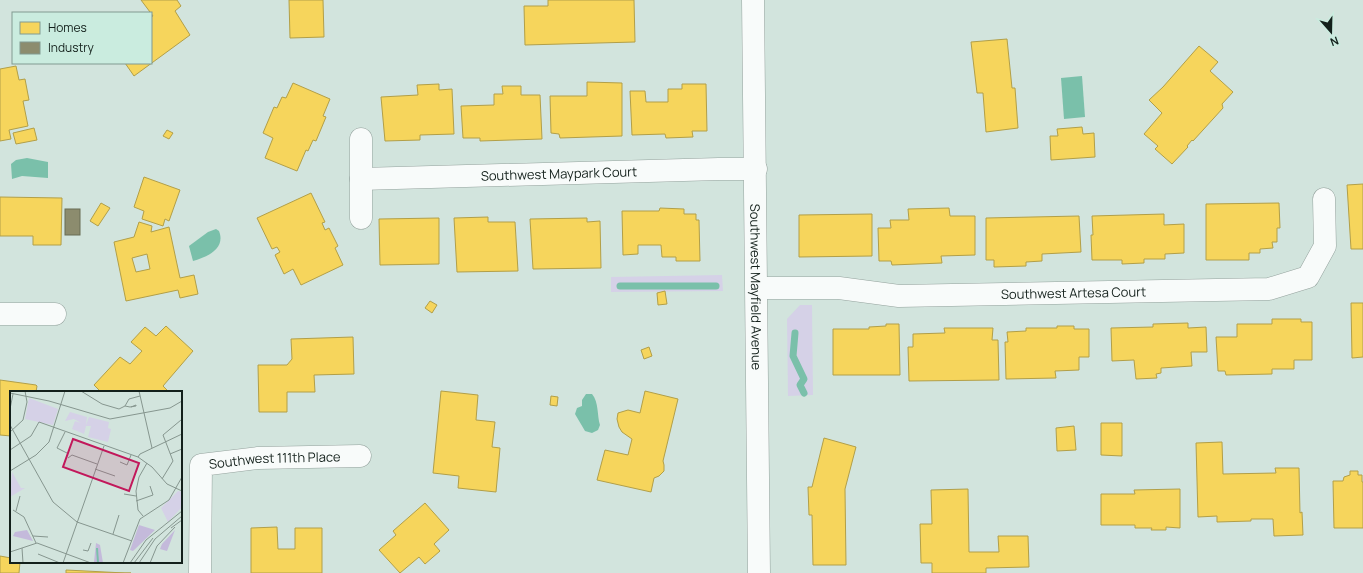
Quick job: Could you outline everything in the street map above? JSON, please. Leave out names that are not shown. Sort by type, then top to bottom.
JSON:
[{"type":"street","name":"Southwest Mayfield Avenue","points":[[753,0],[756,169],[759,573]]},
{"type":"street","points":[[361,139],[361,218]]},
{"type":"street","name":"Southwest Maypark Court","points":[[361,179],[756,169]]},
{"type":"street","name":"Southwest Artesa Court","points":[[757,288],[839,288],[899,296],[1269,289],[1308,277],[1325,246],[1324,199]]},
{"type":"street","points":[[0,314],[55,314]]},
{"type":"street","name":"Southwest 111th Place","points":[[200,573],[201,465],[258,458],[360,456]]},
{"type":"shaded area","points":[[1082,76],[1085,117],[1064,119],[1061,78]]},
{"type":"shaded area","points":[[27,158],[48,162],[48,178],[22,176],[12,179],[11,164],[16,160]]},
{"type":"shaded area","points":[[216,229],[219,231],[220,237],[218,247],[204,257],[193,261],[189,246],[208,232]]},
{"type":"shaded area","points":[[722,275],[723,291],[611,292],[611,277]]},
{"type":"shaded area","points":[[800,305],[812,305],[813,395],[788,396],[787,319]]},
{"type":"shaded area","points":[[586,394],[592,394],[597,405],[600,425],[598,430],[592,433],[585,431],[575,414],[577,408],[582,406],[582,400]]},
{"type":"building: Homes","points":[[141,0],[177,0],[181,6],[175,11],[190,35],[152,63],[153,16],[152,12],[150,12]]},
{"type":"building: Homes","points":[[289,0],[323,0],[324,37],[290,38]]},
{"type":"building: Homes","points":[[548,0],[634,0],[635,42],[525,45],[524,6],[548,6]]},
{"type":"building: Homes","points":[[1007,39],[1012,88],[1015,88],[1018,128],[986,132],[983,93],[977,93],[971,42]]},
{"type":"building: Homes","points":[[1199,46],[1218,62],[1210,71],[1233,92],[1222,104],[1223,108],[1193,141],[1192,140],[1187,146],[1188,147],[1172,164],[1155,149],[1158,146],[1144,134],[1162,113],[1149,100],[1163,87]]},
{"type":"building: Homes","points":[[126,64],[150,64],[134,76]]},
{"type":"building: Homes","points":[[16,66],[19,80],[25,79],[29,100],[23,101],[28,126],[9,130],[11,139],[0,141],[0,69]]},
{"type":"building: Homes","points":[[587,82],[622,83],[622,136],[560,138],[559,134],[551,133],[550,96],[587,96]]},
{"type":"building: Homes","points":[[293,83],[330,99],[323,116],[326,117],[316,141],[313,140],[308,151],[306,150],[297,171],[265,158],[273,138],[263,133],[274,107],[277,108],[282,97],[286,98]]},
{"type":"building: Homes","points":[[439,84],[439,90],[452,89],[454,134],[420,135],[420,140],[385,141],[381,97],[418,95],[417,85]]},
{"type":"building: Homes","points":[[682,84],[706,84],[707,131],[692,131],[693,137],[666,138],[665,134],[632,135],[630,91],[645,91],[646,102],[668,102],[668,89],[682,89]]},
{"type":"building: Homes","points":[[502,86],[521,86],[521,95],[540,95],[542,139],[480,141],[480,138],[463,138],[461,106],[494,105],[494,94],[503,94]]},
{"type":"building: Homes","points":[[1082,127],[1083,134],[1094,133],[1095,157],[1051,160],[1050,136],[1058,136],[1057,129]]},
{"type":"building: Homes","points":[[34,128],[37,140],[16,144],[13,133]]},
{"type":"building: Homes","points":[[167,130],[173,133],[169,139],[163,136]]},
{"type":"building: Homes","points":[[144,177],[180,190],[169,221],[165,219],[163,226],[142,219],[144,211],[134,207]]},
{"type":"building: Homes","points":[[1363,184],[1363,249],[1351,249],[1347,185]]},
{"type":"building: Homes","points":[[311,193],[325,222],[322,223],[325,230],[329,228],[338,246],[335,248],[343,265],[301,285],[293,269],[284,274],[275,255],[280,252],[277,247],[272,249],[257,218]]},
{"type":"building: Homes","points":[[0,197],[62,198],[61,245],[33,245],[33,236],[0,236]]},
{"type":"building: Homes","points":[[101,203],[110,208],[98,226],[90,221]]},
{"type":"building: Homes","points":[[1279,203],[1280,228],[1277,228],[1277,242],[1272,242],[1273,248],[1260,249],[1260,253],[1249,253],[1249,260],[1206,260],[1206,204]]},
{"type":"building: Homes","points":[[660,208],[684,209],[684,214],[696,214],[696,220],[699,220],[700,261],[676,261],[676,257],[662,257],[661,245],[638,245],[638,254],[623,255],[622,211],[659,211]]},
{"type":"building: Homes","points":[[949,208],[950,216],[975,216],[975,255],[941,256],[942,263],[892,265],[891,261],[879,261],[878,228],[891,228],[890,220],[909,220],[908,209]]},
{"type":"building: Homes","points":[[872,214],[872,256],[799,257],[799,215]]},
{"type":"building: Homes","points":[[1164,214],[1164,225],[1184,224],[1184,253],[1165,254],[1165,259],[1144,259],[1144,263],[1122,264],[1122,260],[1092,260],[1092,216]]},
{"type":"building: Homes","points":[[1079,216],[1081,252],[1042,254],[1042,261],[1026,262],[1026,266],[994,267],[994,260],[986,260],[986,218]]},
{"type":"building: Homes","points":[[488,217],[488,222],[515,222],[518,271],[457,272],[454,218]]},
{"type":"building: Homes","points":[[439,218],[439,264],[380,265],[379,219]]},
{"type":"building: Homes","points":[[587,218],[587,222],[600,221],[601,268],[533,269],[530,219]]},
{"type":"building: Homes","points":[[139,222],[152,226],[151,232],[169,227],[180,278],[194,275],[198,294],[180,298],[178,290],[126,301],[114,242],[134,237]],"holes":[[[147,254],[150,269],[136,272],[132,258]]]},
{"type":"building: Homes","points":[[665,291],[667,304],[658,305],[657,293]]},
{"type":"building: Homes","points":[[430,301],[437,305],[432,313],[425,308]]},
{"type":"building: Homes","points":[[1351,303],[1363,303],[1363,357],[1352,358]]},
{"type":"building: Homes","points":[[1272,319],[1301,319],[1301,322],[1312,322],[1312,360],[1294,360],[1294,369],[1272,369],[1272,374],[1226,375],[1225,371],[1218,371],[1216,337],[1237,337],[1237,324],[1272,324]]},
{"type":"building: Homes","points":[[1188,323],[1188,328],[1206,327],[1207,352],[1191,352],[1192,366],[1161,368],[1161,373],[1156,374],[1157,378],[1136,379],[1134,360],[1112,361],[1111,328],[1153,327],[1153,324]]},
{"type":"building: Homes","points":[[886,324],[899,324],[900,375],[833,375],[833,329],[869,329],[869,327],[886,326]]},
{"type":"building: Homes","points":[[166,326],[193,351],[163,386],[168,391],[100,391],[94,385],[120,357],[130,364],[142,351],[131,342],[145,327],[156,336]]},
{"type":"building: Homes","points":[[1057,326],[1074,326],[1074,329],[1089,329],[1089,357],[1079,357],[1079,370],[1055,371],[1056,378],[1006,379],[1005,342],[1008,342],[1007,332],[1026,331],[1026,328],[1057,328]]},
{"type":"building: Homes","points":[[944,328],[993,328],[992,340],[998,340],[999,380],[909,381],[908,347],[913,347],[913,334],[945,333]]},
{"type":"building: Homes","points":[[353,337],[354,374],[314,375],[315,392],[287,392],[287,412],[259,412],[258,365],[287,365],[292,359],[291,339]]},
{"type":"building: Homes","points":[[649,347],[652,356],[644,359],[641,350]]},
{"type":"building: Homes","points":[[0,380],[36,385],[36,391],[10,391],[10,436],[0,435]]},
{"type":"building: Homes","points":[[441,391],[478,395],[476,420],[495,422],[492,447],[500,448],[496,492],[458,488],[459,476],[433,473]]},
{"type":"building: Homes","points":[[645,391],[678,399],[663,461],[664,471],[659,476],[654,478],[651,492],[597,480],[605,450],[628,455],[632,439],[622,432],[619,427],[617,419],[618,413],[628,410],[640,413]]},
{"type":"building: Homes","points":[[551,396],[558,397],[557,406],[550,405]]},
{"type":"building: Homes","points":[[1101,423],[1122,423],[1122,456],[1101,455]]},
{"type":"building: Homes","points":[[1074,426],[1076,450],[1057,451],[1056,428]]},
{"type":"building: Homes","points":[[824,438],[856,447],[845,489],[846,565],[813,565],[812,515],[809,515],[808,487],[812,487]]},
{"type":"building: Homes","points":[[1222,442],[1223,474],[1276,473],[1275,468],[1299,468],[1300,513],[1302,512],[1303,535],[1274,536],[1273,519],[1217,522],[1217,516],[1198,517],[1196,443]]},
{"type":"building: Homes","points":[[1350,471],[1358,471],[1358,475],[1362,475],[1363,528],[1334,528],[1333,481],[1343,481],[1344,477],[1350,475]]},
{"type":"building: Homes","points":[[968,489],[969,552],[999,552],[998,536],[1028,536],[1029,567],[986,568],[986,573],[932,573],[932,563],[921,563],[920,524],[932,524],[931,490]]},
{"type":"building: Homes","points":[[1180,489],[1180,528],[1166,527],[1166,530],[1151,530],[1152,528],[1135,528],[1135,525],[1101,525],[1101,494],[1135,494],[1134,490]]},
{"type":"building: Homes","points":[[425,503],[449,530],[434,544],[440,551],[425,564],[419,557],[400,573],[379,550],[396,535],[393,531]]},
{"type":"building: Homes","points":[[277,527],[278,549],[295,549],[295,528],[322,528],[322,573],[251,573],[251,528]]},
{"type":"building: Homes","points":[[0,556],[10,558],[10,563],[20,563],[19,573],[0,573]]},
{"type":"building: Homes","points":[[66,570],[125,573],[66,573]]},
{"type":"building: Industry","points":[[65,209],[80,209],[80,235],[65,235]]},
{"type":"waterway","points":[[620,286],[716,286]]},
{"type":"waterway","points":[[795,333],[793,356],[804,379],[800,385],[804,393]]}]
